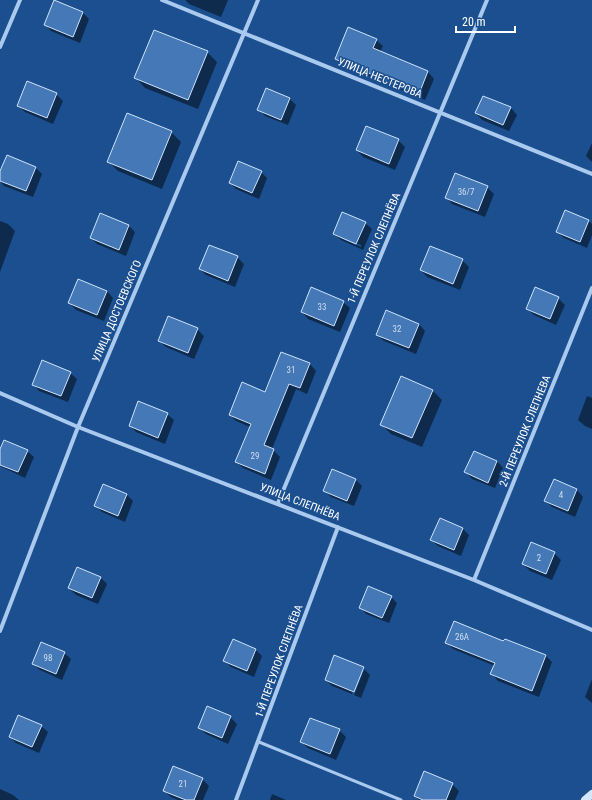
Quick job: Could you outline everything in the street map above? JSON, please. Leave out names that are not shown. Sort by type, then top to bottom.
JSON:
[{"type":"main road","points":[[585,800],[592,794]]},
{"type":"street","points":[[0,47],[20,0]]},
{"type":"street","name":"УЛИЦА НЕСТЕРОВА","points":[[162,0],[592,174]]},
{"type":"street","name":"УЛИЦА ДОСТОЕВСКОГО","points":[[0,631],[78,427],[258,0]]},
{"type":"street","name":"1-Й ПЕРЕУЛОК СЛЕПНЁВА","points":[[278,503],[487,0]]},
{"type":"street","name":"2-Й ПЕРЕУЛОК СЛЕПНЕВА","points":[[474,580],[592,288]]},
{"type":"street","name":"УЛИЦА СЛЕПНЁВА","points":[[0,393],[78,427],[474,580],[592,630]]},
{"type":"street","name":"1-Й ПЕРЕУЛОК СЛЕПНЁВА","points":[[236,800],[259,742],[338,527]]},
{"type":"lane","points":[[259,742],[401,800]]},
{"type":"building","points":[[54,0],[83,12],[73,37],[44,25]]},
{"type":"building","points":[[348,27],[377,39],[373,48],[428,71],[419,94],[335,59]]},
{"type":"building","points":[[154,30],[208,51],[188,100],[134,78]]},
{"type":"building","points":[[27,81],[57,93],[47,118],[17,106]]},
{"type":"building","points":[[266,88],[290,98],[281,120],[257,110]]},
{"type":"building","points":[[483,96],[511,107],[503,125],[475,113]]},
{"type":"building","points":[[127,113],[172,131],[152,180],[107,162]]},
{"type":"building","points":[[366,126],[399,139],[389,164],[356,150]]},
{"type":"building","points":[[7,155],[36,167],[26,191],[0,181],[0,171]]},
{"type":"building","points":[[238,161],[262,171],[252,193],[229,183]]},
{"type":"building","points":[[455,173],[488,186],[478,211],[445,198]]},
{"type":"building","points":[[565,210],[589,220],[580,242],[556,232]]},
{"type":"building","points":[[342,212],[366,222],[356,244],[333,234]]},
{"type":"building","points":[[100,213],[129,225],[119,250],[90,238]]},
{"type":"building","points":[[209,245],[238,256],[228,281],[199,269]]},
{"type":"building","points":[[430,246],[463,259],[453,284],[420,270]]},
{"type":"building","points":[[78,279],[107,291],[97,315],[68,303]]},
{"type":"building","points":[[311,287],[344,301],[334,326],[301,312]]},
{"type":"building","points":[[535,287],[559,297],[550,319],[526,309]]},
{"type":"building","points":[[386,310],[419,324],[409,348],[376,335]]},
{"type":"building","points":[[168,316],[198,328],[188,353],[158,341]]},
{"type":"building","points":[[281,352],[310,363],[300,388],[289,384],[264,445],[274,449],[265,474],[235,462],[251,424],[229,415],[242,382],[265,392]]},
{"type":"building","points":[[42,360],[71,372],[61,396],[32,385]]},
{"type":"building","points":[[401,376],[433,390],[412,438],[380,425]]},
{"type":"building","points":[[138,401],[168,413],[158,438],[129,426]]},
{"type":"building","points":[[4,440],[28,450],[18,472],[0,465],[0,449]]},
{"type":"building","points":[[474,451],[497,461],[488,483],[464,472]]},
{"type":"building","points":[[332,469],[356,479],[347,501],[323,491]]},
{"type":"building","points":[[554,479],[577,489],[568,511],[544,501]]},
{"type":"building","points":[[103,484],[127,494],[118,516],[94,506]]},
{"type":"building","points":[[440,518],[463,528],[454,550],[430,540]]},
{"type":"building","points":[[531,542],[555,552],[546,574],[522,564]]},
{"type":"building","points":[[77,567],[101,577],[92,598],[68,588]]},
{"type":"building","points":[[368,586],[392,596],[382,618],[359,608]]},
{"type":"building","points":[[454,621],[503,641],[505,639],[546,655],[532,691],[490,674],[495,663],[445,643]]},
{"type":"building","points":[[233,639],[256,649],[247,671],[223,661]]},
{"type":"building","points":[[41,642],[65,652],[56,674],[32,664]]},
{"type":"building","points":[[334,655],[364,667],[354,692],[325,680]]},
{"type":"building","points":[[207,706],[231,716],[222,738],[198,728]]},
{"type":"building","points":[[18,715],[42,725],[32,747],[9,737]]},
{"type":"building","points":[[310,718],[340,729],[330,754],[300,742]]},
{"type":"building","points":[[173,766],[203,778],[194,800],[186,800],[163,791]]},
{"type":"building","points":[[424,771],[453,783],[446,800],[423,800],[414,796]]}]
